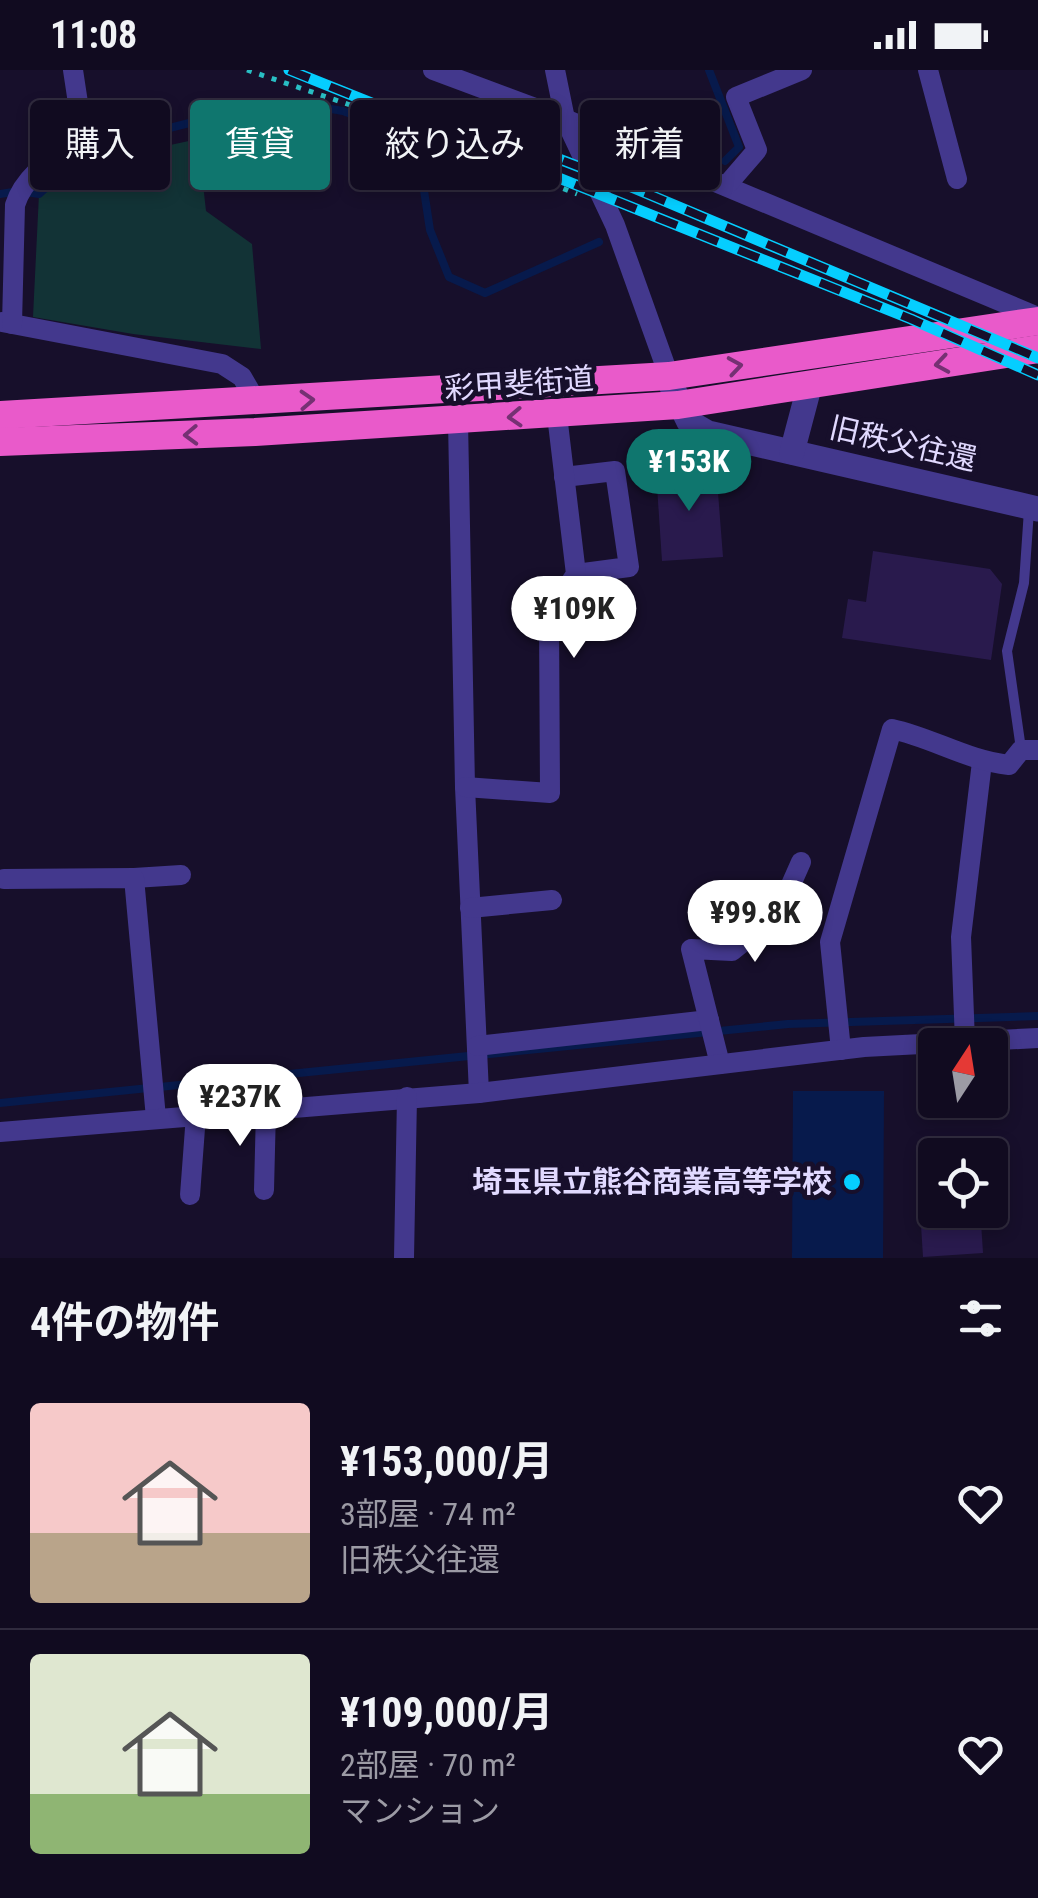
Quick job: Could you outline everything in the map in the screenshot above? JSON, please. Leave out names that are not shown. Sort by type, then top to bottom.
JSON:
[{"type":"highway","name":"彩甲斐街道","points":[[0,415],[668,376],[1038,319]]},
{"type":"highway","name":"彩甲斐街道","points":[[0,442],[458,421],[678,405],[1038,350]]},
{"type":"street","points":[[72,70],[83,136],[35,172],[19,190],[6,323],[222,364],[242,378],[257,403]]},
{"type":"street","points":[[433,70],[564,119],[1038,319]]},
{"type":"street","points":[[555,70],[564,119],[606,205],[678,405]]},
{"type":"street","points":[[726,186],[756,150],[736,98],[802,70]]},
{"type":"street","points":[[928,70],[957,179]]},
{"type":"street","points":[[792,452],[810,384]]},
{"type":"street","name":"旧秩父往還","points":[[678,405],[689,422],[708,433],[1034,508]]},
{"type":"street","points":[[465,787],[550,792],[549,616],[576,574],[557,415]]},
{"type":"street","points":[[458,421],[465,787],[479,1092]]},
{"type":"street","points":[[564,477],[615,471],[629,567],[576,574]]},
{"type":"street","points":[[841,1050],[830,942],[892,729],[929,737],[946,750],[982,762],[1009,765],[1029,750]]},
{"type":"street","points":[[964,1028],[961,938],[982,762]]},
{"type":"street","points":[[720,1064],[692,949],[732,952],[778,914],[801,862]]},
{"type":"street","points":[[4,879],[181,875]]},
{"type":"street","points":[[134,878],[156,1118]]},
{"type":"street","points":[[470,908],[552,900]]},
{"type":"street","points":[[477,1046],[708,1020]]},
{"type":"street","points":[[1008,1040],[1038,1038]]},
{"type":"street","points":[[0,1132],[479,1092],[841,1050],[918,1045]]},
{"type":"street","points":[[404,1258],[406,1097]]},
{"type":"street","points":[[264,1190],[266,1109]]},
{"type":"street","points":[[190,1194],[196,1115]]},
{"type":"lane","points":[[1029,750],[1007,651],[1024,583],[1034,508]]},
{"type":"path","points":[[248,70],[362,109],[606,205]]},
{"type":"green space","points":[[190,141],[190,190],[204,190],[206,211],[252,244],[261,349],[33,317],[39,194],[46,190],[170,190],[170,145]]},
{"type":"water","points":[[793,1091],[884,1091],[883,1258],[792,1258]]},
{"type":"building","points":[[716,467],[723,557],[662,561],[656,471]]},
{"type":"building","points":[[873,551],[990,569],[1002,584],[991,660],[842,638],[848,599],[866,602]]},
{"type":"building","points":[[921,1228],[981,1228],[983,1253],[923,1257]]},
{"type":"waterway","points":[[709,70],[739,147],[725,161]]},
{"type":"waterway","points":[[0,194],[39,194],[90,148],[245,109],[302,104],[343,111],[409,136],[420,164],[430,230],[449,277],[485,293],[599,242]]},
{"type":"waterway","points":[[0,1103],[788,1024],[1038,1016]]},
{"type":"railway","points":[[289,70],[911,319],[1038,375]]},
{"type":"railway","points":[[560,159],[1038,358]]},
{"type":"place","name":"埼玉県立熊谷商業高等学校","points":[[852,1182]]}]
